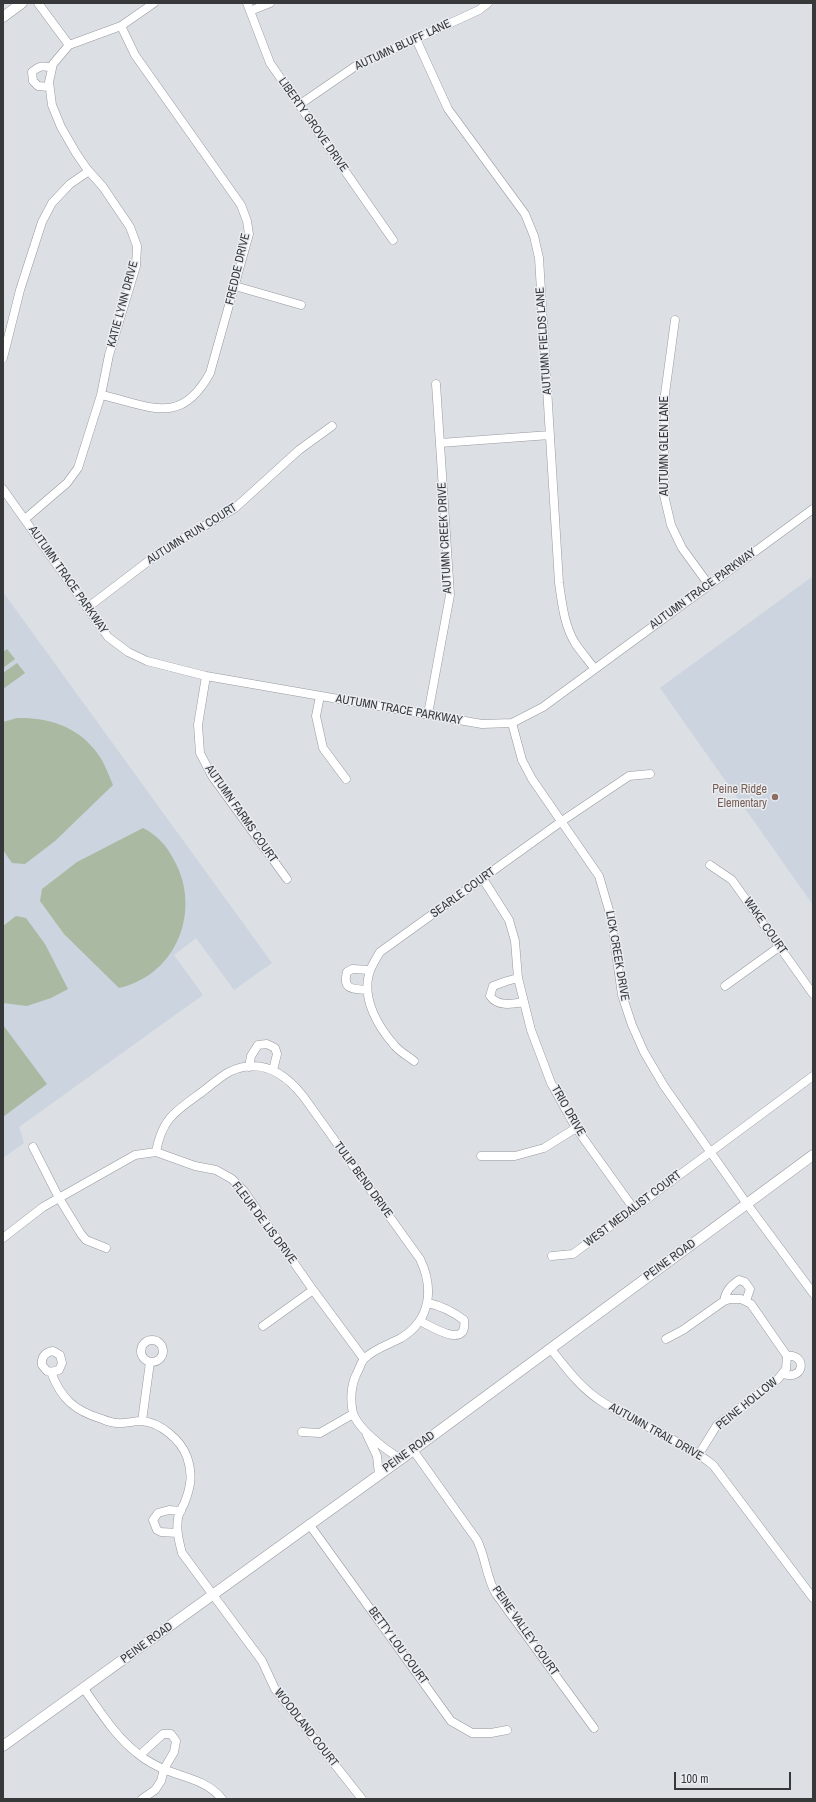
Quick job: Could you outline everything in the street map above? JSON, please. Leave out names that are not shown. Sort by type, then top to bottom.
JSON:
[{"type":"street","points":[[3,17],[22,3]]},
{"type":"street","points":[[38,3],[69,45]]},
{"type":"street","name":"KATIE LYNN DRIVE","points":[[25,519],[67,483],[78,468],[102,394],[109,355],[136,266],[137,246],[130,228],[103,187],[76,153],[61,127],[52,105],[48,82],[53,64],[69,45],[121,26],[154,3]]},
{"type":"street","name":"LIBERTY GROVE DRIVE","points":[[247,3],[270,63],[393,240]]},
{"type":"street","points":[[250,11],[270,3]]},
{"type":"street","name":"AUTUMN BLUFF LANE","points":[[299,105],[360,63],[416,40],[479,10],[488,3]]},
{"type":"street","name":"FREDDE DRIVE","points":[[102,394],[149,408],[163,409],[182,405],[203,387],[210,373],[248,234],[247,221],[241,206],[135,55],[121,26]]},
{"type":"street","name":"AUTUMN FIELDS LANE","points":[[416,40],[448,109],[524,214],[534,236],[539,258],[559,583],[562,606],[568,628],[575,643],[594,668]]},
{"type":"street","points":[[49,87],[38,86],[33,81],[32,72],[38,67],[44,66],[52,68]]},
{"type":"street","points":[[3,358],[20,290],[42,222],[52,203],[70,184],[89,171]]},
{"type":"street","points":[[235,286],[301,305]]},
{"type":"street","name":"AUTUMN GLEN LANE","points":[[675,320],[665,394],[664,495],[670,525],[682,548],[709,585]]},
{"type":"street","name":"AUTUMN CREEK DRIVE","points":[[428,714],[450,595],[436,384]]},
{"type":"street","name":"AUTUMN RUN COURT","points":[[86,608],[163,550],[235,508],[299,450],[332,426]]},
{"type":"street","points":[[440,443],[550,435]]},
{"type":"street","name":"AUTUMN TRACE PARKWAY","points":[[3,489],[108,637],[128,652],[148,661],[206,676],[482,724],[512,723],[543,707],[594,668],[813,509]]},
{"type":"street","name":"AUTUMN FARMS COURT","points":[[206,676],[198,725],[200,753],[212,776],[287,879]]},
{"type":"street","points":[[320,696],[316,716],[323,748],[346,779]]},
{"type":"street","name":"LICK CREEK DRIVE","points":[[512,723],[522,760],[532,779],[599,876],[611,917],[622,995],[638,1040],[664,1086],[747,1204],[813,1293]]},
{"type":"street","name":"SEARLE COURT","points":[[414,1061],[395,1046],[373,1013],[367,990],[370,970],[380,952],[562,821],[629,776],[650,774]]},
{"type":"street","name":"WAKE COURT","points":[[710,865],[732,880],[813,994]]},
{"type":"street","name":"TRIO DRIVE","points":[[483,879],[509,920],[515,941],[518,978],[530,1030],[551,1083],[576,1128],[634,1209]]},
{"type":"street","points":[[725,986],[779,947]]},
{"type":"street","points":[[367,990],[351,988],[346,984],[345,978],[347,972],[352,969],[370,970]]},
{"type":"street","points":[[518,978],[507,980],[493,986],[490,996],[494,1002],[506,1005],[524,1002]]},
{"type":"street","points":[[249,1066],[258,1045],[268,1044],[274,1048],[277,1054],[273,1070]]},
{"type":"street","name":"TULIP BEND DRIVE","points":[[156,1152],[159,1138],[166,1121],[178,1109],[228,1073],[242,1067],[256,1066],[273,1070],[291,1081],[420,1259],[426,1271],[429,1287],[428,1303],[420,1321],[413,1330],[364,1359]]},
{"type":"street","points":[[710,1152],[813,1076]]},
{"type":"street","points":[[481,1156],[515,1156],[544,1148],[576,1128]]},
{"type":"street","points":[[33,1147],[59,1198],[86,1240],[106,1248]]},
{"type":"street","points":[[3,1238],[43,1207],[59,1198],[135,1156],[156,1152]]},
{"type":"street","name":"FLEUR DE LIS DRIVE","points":[[156,1152],[194,1166],[216,1170],[232,1179],[244,1191],[313,1290],[364,1359]]},
{"type":"street","name":"WEST MEDALIST COURT","points":[[552,1256],[573,1254],[710,1152]]},
{"type":"street","name":"PEINE ROAD","points":[[3,1746],[401,1459],[813,1155]]},
{"type":"street","points":[[666,1338],[683,1330],[724,1301],[730,1299],[741,1299],[746,1301],[750,1289],[745,1282],[739,1280],[731,1285],[724,1301]]},
{"type":"street","points":[[263,1326],[313,1290]]},
{"type":"street","name":"PEINE HOLLOW","points":[[699,1454],[717,1425],[778,1379],[786,1369],[787,1356],[751,1304],[746,1301]]},
{"type":"street","points":[[420,1321],[452,1335],[463,1332],[465,1328],[464,1320],[454,1312],[442,1306],[428,1303]]},
{"type":"street","name":"AUTUMN TRAIL DRIVE","points":[[550,1348],[580,1384],[603,1402],[699,1454],[713,1465],[813,1598]]},
{"type":"street","name":"PEINE HOLLOW","points":[[783,1374],[794,1376],[799,1373],[801,1369],[801,1363],[797,1357],[792,1355],[787,1356]]},
{"type":"street","points":[[364,1359],[352,1386],[353,1414],[365,1430],[386,1450],[401,1459]]},
{"type":"street","points":[[142,1421],[150,1362]]},
{"type":"street","points":[[51,1372],[57,1387],[66,1400],[88,1415],[116,1423],[142,1421],[159,1427],[174,1437],[187,1456],[192,1477],[191,1485],[181,1511],[179,1516],[177,1533],[161,1532],[157,1530],[153,1520],[158,1513],[169,1510],[181,1511]]},
{"type":"street","points":[[302,1432],[320,1432],[353,1414]]},
{"type":"street","points":[[365,1430],[377,1456],[379,1474]]},
{"type":"street","name":"PEINE VALLEY COURT","points":[[413,1450],[477,1540],[482,1550],[488,1579],[496,1594],[594,1728]]},
{"type":"street","name":"BETTY LOU COURT","points":[[310,1524],[451,1720],[472,1733],[490,1733],[507,1730]]},
{"type":"street","name":"WOODLAND COURT","points":[[177,1533],[182,1553],[262,1661],[275,1689],[362,1799]]},
{"type":"street","points":[[84,1689],[116,1732],[140,1755],[164,1770],[212,1788],[222,1799]]},
{"type":"street","points":[[140,1755],[163,1734],[171,1734],[176,1741],[174,1752],[164,1770],[161,1781],[155,1790],[142,1799]]},
{"type":"shaded area","name":"Peine Ridge Elementary","points":[[813,576],[813,905],[660,688]]},
{"type":"shaded area","points":[[3,592],[272,963],[234,990],[196,938],[174,955],[203,995],[19,1127],[24,1143],[3,1158]]},
{"type":"green space","points":[[7,649],[15,659],[3,668],[3,652]]},
{"type":"green space","points":[[17,663],[25,673],[3,689],[3,673]]},
{"type":"green space","points":[[17,718],[49,721],[60,724],[78,734],[87,741],[100,757],[113,785],[55,841],[25,864],[12,863],[3,850],[3,722]]},
{"type":"green space","points":[[143,828],[161,841],[174,860],[182,879],[185,899],[184,919],[179,938],[169,955],[156,970],[139,981],[119,988],[64,934],[40,901],[42,889],[77,862]]},
{"type":"green space","points":[[16,916],[26,918],[45,944],[68,989],[51,998],[27,1006],[3,1003],[3,926]]},
{"type":"green space","points":[[3,1025],[47,1084],[3,1117]]},
{"type":"place","name":"Peine Ridge Elementary","points":[[775,797]]}]
